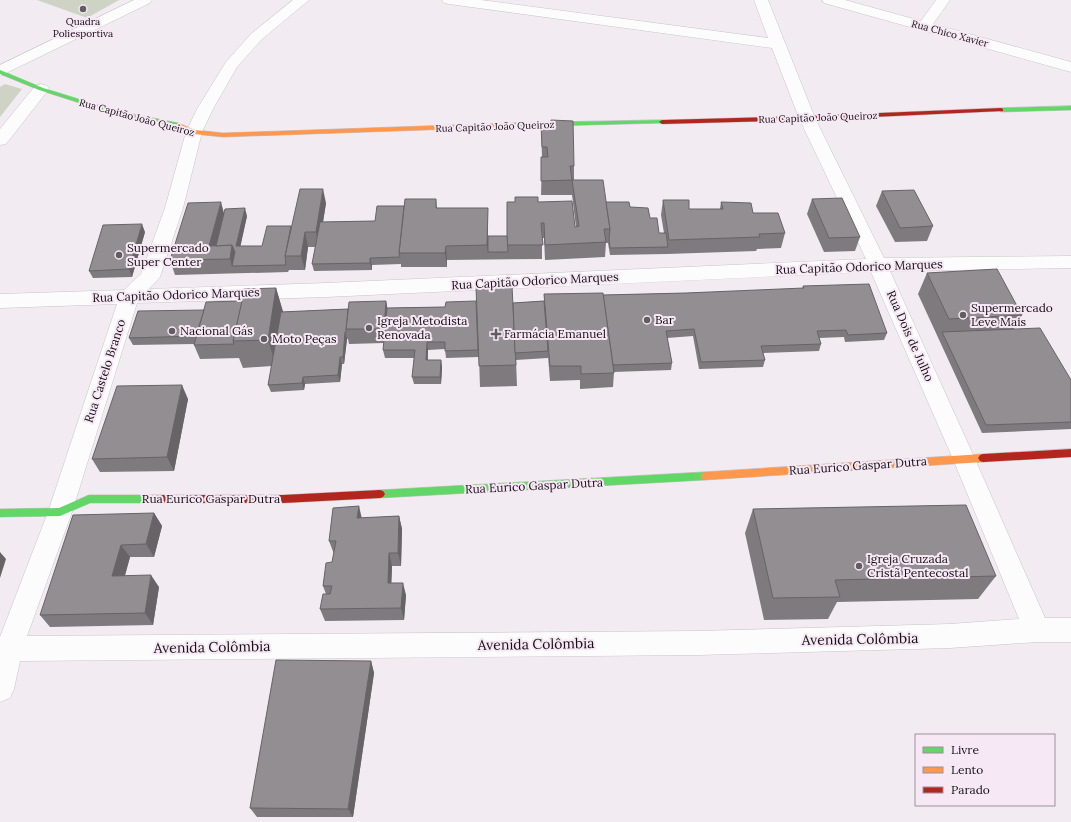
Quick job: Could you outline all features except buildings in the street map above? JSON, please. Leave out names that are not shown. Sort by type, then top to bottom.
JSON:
[{"type":"street","points":[[0,72],[145,0]]},
{"type":"street","points":[[129,297],[150,278],[174,208],[194,132],[205,109],[231,65],[256,37],[302,0]]},
{"type":"street","points":[[449,0],[493,3],[778,44]]},
{"type":"street","name":"Rua Dois de Julho","points":[[760,0],[807,118],[878,265],[964,459],[1037,630]]},
{"type":"street","name":"Rua Chico Xavier","points":[[829,0],[1071,67]]},
{"type":"street","points":[[925,26],[943,0]]},
{"type":"street","name":"Rua Capitão João Queiroz","points":[[0,72],[41,89],[113,112],[181,126],[194,132],[223,135],[478,126],[807,118],[925,112],[1071,108]]},
{"type":"street","points":[[0,140],[41,89]]},
{"type":"street","name":"Rua Capitão Odorico Marques","points":[[0,301],[334,290],[878,265],[1071,262]]},
{"type":"street","name":"Rua Castelo Branco","points":[[0,689],[5,649],[60,512],[129,297]]},
{"type":"street","name":"Rua Eurico Gaspar Dutra","points":[[0,513],[60,512],[89,499],[282,499],[665,479],[1071,453]]},
{"type":"street","name":"Avenida Colômbia","points":[[5,649],[698,643],[950,636],[1037,630],[1071,630]]},
{"type":"shaded area","name":"Quadra Poliesportiva","points":[[37,0],[119,0],[87,18]]},
{"type":"shaded area","points":[[5,84],[22,89],[0,117],[0,87]]},
{"type":"traffic: fast","points":[[0,72],[41,89],[113,112],[178,125]]},
{"type":"traffic: fast","points":[[1001,110],[1071,108]]},
{"type":"traffic: fast","points":[[511,125],[662,122]]},
{"type":"traffic: fast","points":[[380,494],[705,476]]},
{"type":"traffic: fast","points":[[0,513],[60,512],[89,499],[153,499]]},
{"type":"traffic: slow","points":[[178,125],[194,132],[223,135],[511,125]]},
{"type":"traffic: slow","points":[[705,476],[983,458]]},
{"type":"traffic: jam","points":[[662,122],[1001,110]]},
{"type":"traffic: jam","points":[[983,458],[1071,453]]},
{"type":"traffic: jam","points":[[153,499],[283,499],[380,494]]},
{"type":"place","name":"Quadra Poliesportiva","points":[[83,9]]},
{"type":"place","name":"Supermercado Super Center","points":[[119,255]]},
{"type":"place","name":"Supermercado Leve Mais","points":[[963,315]]},
{"type":"place","name":"Bar","points":[[647,320]]},
{"type":"place","name":"Igreja Metodista Renovada","points":[[369,328]]},
{"type":"place","name":"Nacional Gás","points":[[172,331]]},
{"type":"place","name":"Farmácia Emanuel","points":[[496,334]]},
{"type":"place","name":"Moto Peças","points":[[264,339]]},
{"type":"place","name":"Igreja Cruzada Cristã Pentecostal","points":[[859,566]]}]
